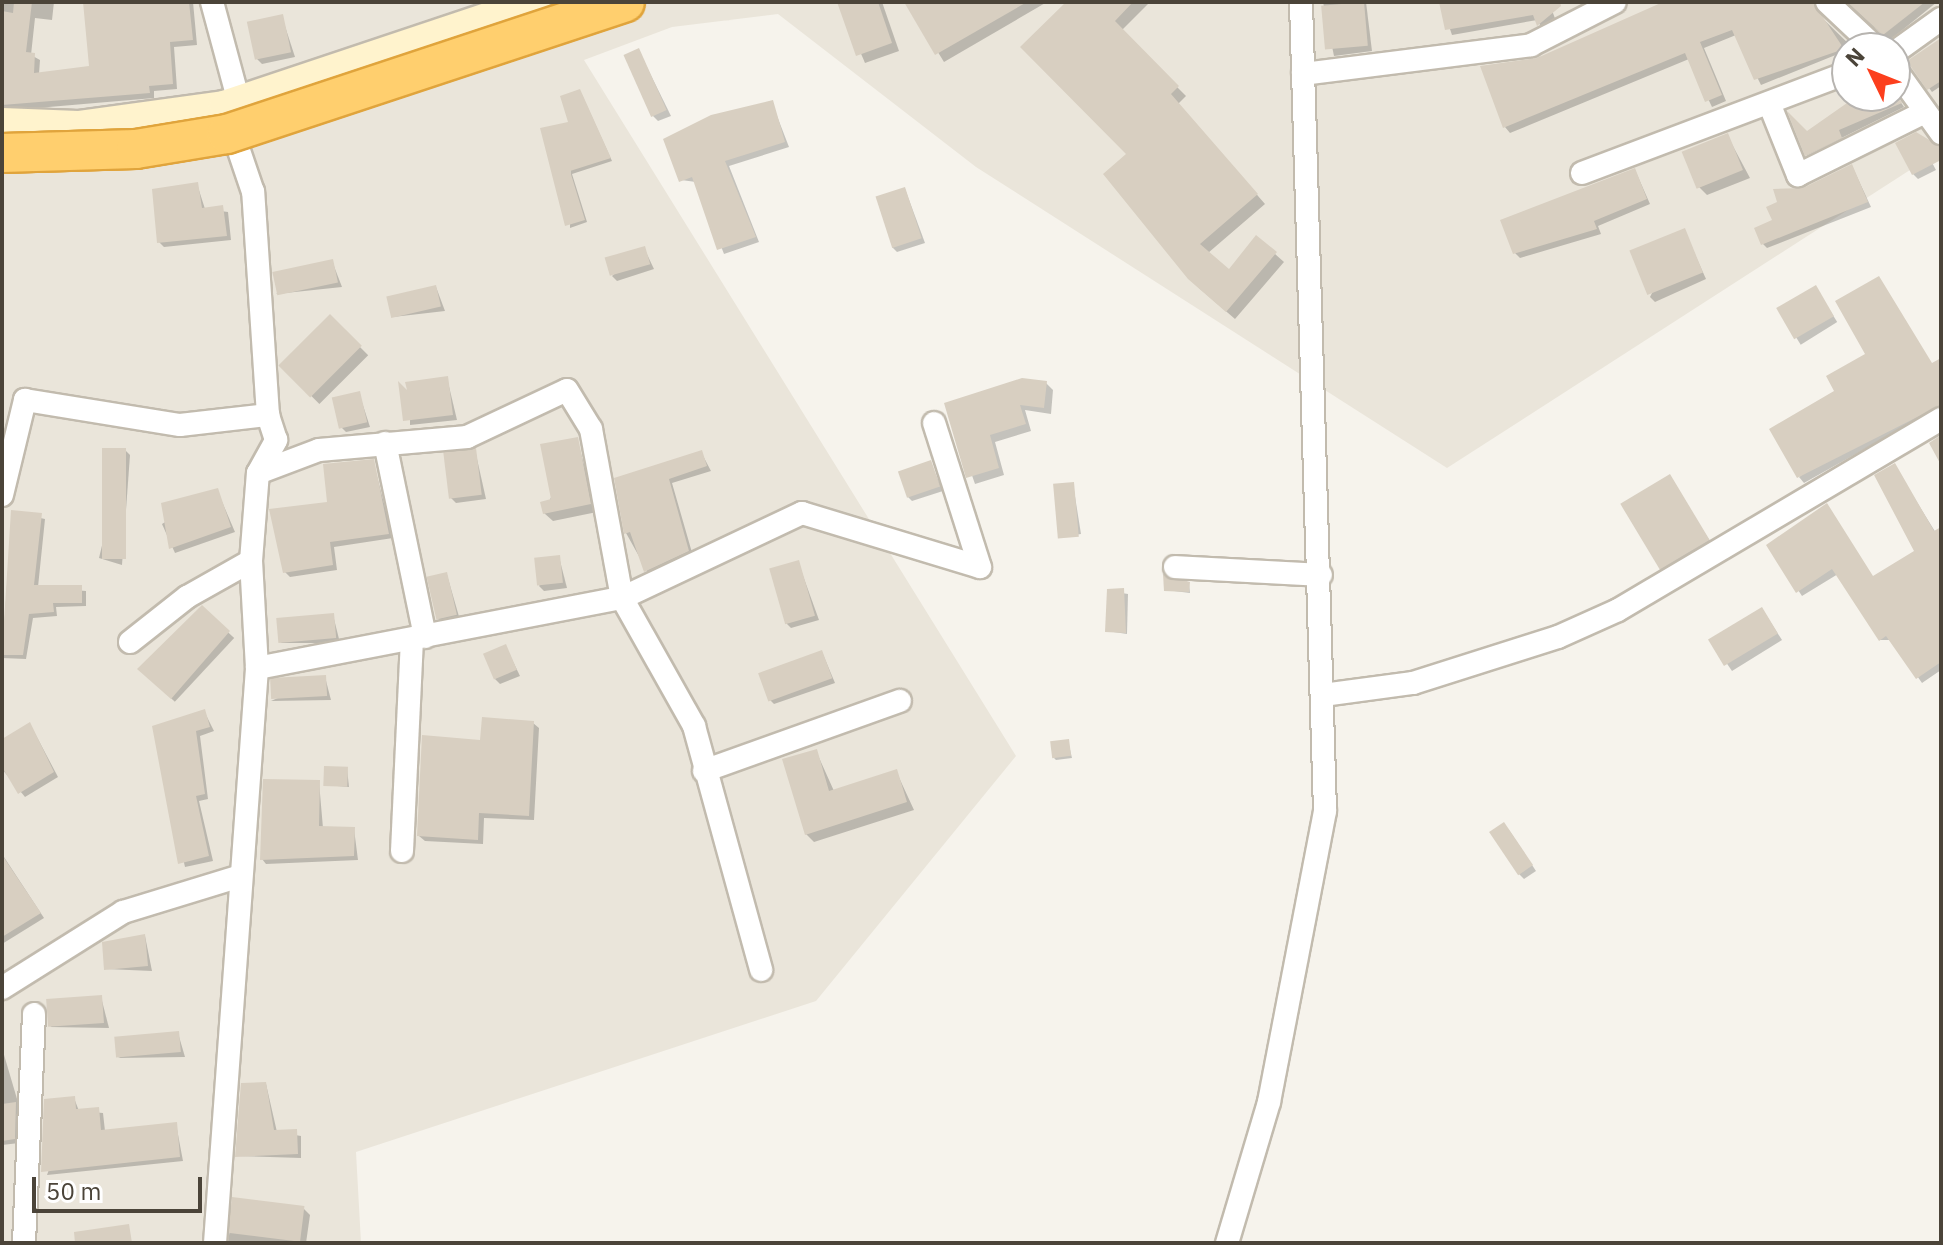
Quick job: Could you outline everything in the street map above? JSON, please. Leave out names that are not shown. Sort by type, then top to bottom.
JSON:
[{"type":"highway","points":[[2,153],[136,149],[227,134],[625,2]]},
{"type":"street","points":[[212,2],[231,104],[253,192],[268,415],[276,440],[258,473],[251,561],[257,668],[215,1243]]},
{"type":"street","points":[[2,123],[78,126],[231,104],[535,2]]},
{"type":"street","points":[[1227,1243],[1269,1102],[1325,811],[1321,575],[1301,2]]},
{"type":"street","points":[[1303,74],[1531,45],[1615,2]]},
{"type":"street","points":[[1827,2],[1859,32]]},
{"type":"street","points":[[1911,41],[1941,19]]},
{"type":"street","points":[[1582,173],[1831,79]]},
{"type":"street","points":[[1911,92],[1941,133]]},
{"type":"street","points":[[1769,103],[1798,175],[1925,112]]},
{"type":"street","points":[[258,473],[319,450],[467,437],[567,390],[591,429],[622,598],[694,726],[761,970]]},
{"type":"street","points":[[2,495],[25,400],[180,425],[268,415]]},
{"type":"street","points":[[1323,695],[1413,683],[1558,637],[1618,610],[1941,419]]},
{"type":"street","points":[[257,668],[622,598],[802,513],[980,567],[934,423]]},
{"type":"street","points":[[385,443],[418,638],[402,851]]},
{"type":"street","points":[[130,642],[187,597],[251,561]]},
{"type":"street","points":[[1175,567],[1321,575]]},
{"type":"street","points":[[704,771],[900,701]]},
{"type":"street","points":[[2,988],[123,912],[241,876]]},
{"type":"street","points":[[24,1243],[34,1014]]},
{"type":"shaded area","points":[[2,2],[1941,2],[1941,150],[1447,468],[976,167],[778,14],[672,27],[584,60],[1016,756],[816,1001],[356,1152],[361,1243],[2,1243]]},
{"type":"building","points":[[14,2],[32,2],[26,52],[35,53],[34,73],[89,66],[83,2],[189,2],[193,40],[170,42],[173,84],[149,86],[150,93],[2,105],[2,11],[13,13]]},
{"type":"building","points":[[837,2],[878,2],[892,43],[856,56]]},
{"type":"building","points":[[904,2],[1027,2],[935,55]]},
{"type":"building","points":[[1066,2],[1133,2],[1115,21],[1179,86],[1171,94],[1258,194],[1200,244],[1229,269],[1256,235],[1277,252],[1226,312],[1188,279],[1103,174],[1126,154],[1020,47]]},
{"type":"building","points":[[1364,2],[1368,46],[1325,50],[1321,6]]},
{"type":"building","points":[[1439,2],[1560,2],[1561,6],[1537,26],[1533,15],[1445,30]]},
{"type":"building","points":[[1663,2],[1813,2],[1833,32],[1831,53],[1754,80],[1732,30],[1700,42],[1722,95],[1705,102],[1685,53],[1503,128],[1480,66],[1537,58]]},
{"type":"building","points":[[1847,2],[1925,2],[1887,32],[1880,32]]},
{"type":"building","points":[[283,14],[291,52],[255,60],[247,22]]},
{"type":"building","points":[[1941,38],[1941,81],[1927,90],[1911,67],[1911,58]]},
{"type":"building","points":[[639,48],[667,110],[651,117],[623,55]]},
{"type":"building","points":[[580,89],[611,158],[570,171],[585,220],[565,226],[540,128],[568,122],[560,96]]},
{"type":"building","points":[[773,100],[785,142],[725,161],[756,237],[717,250],[692,177],[679,182],[663,139],[711,115]]},
{"type":"building","points":[[1787,111],[1807,131],[1834,112],[1881,112],[1839,130],[1842,138],[1805,156]]},
{"type":"building","points":[[1916,132],[1941,147],[1941,160],[1912,175],[1895,143]]},
{"type":"building","points":[[1728,133],[1743,170],[1697,189],[1682,152]]},
{"type":"building","points":[[1852,164],[1868,202],[1761,245],[1754,228],[1772,220],[1766,207],[1777,202],[1773,189],[1803,188]]},
{"type":"building","points":[[1635,168],[1647,199],[1594,221],[1597,229],[1513,254],[1500,220]]},
{"type":"building","points":[[198,182],[202,208],[223,205],[227,236],[157,243],[152,189]]},
{"type":"building","points":[[905,187],[922,238],[892,248],[876,197]]},
{"type":"building","points":[[1685,228],[1703,273],[1647,295],[1629,250]]},
{"type":"building","points":[[645,246],[650,264],[610,276],[605,258]]},
{"type":"building","points":[[333,259],[338,282],[277,295],[272,272]]},
{"type":"building","points":[[1879,276],[1932,363],[1941,358],[1941,405],[1797,478],[1769,429],[1834,391],[1826,376],[1865,354],[1835,301]]},
{"type":"building","points":[[436,285],[441,306],[391,318],[386,296]]},
{"type":"building","points":[[1816,285],[1834,316],[1794,339],[1776,308]]},
{"type":"building","points":[[330,314],[362,346],[310,397],[278,366]]},
{"type":"building","points":[[448,376],[453,415],[403,421],[398,381],[407,390],[405,382]]},
{"type":"building","points":[[1022,378],[1047,381],[1044,408],[1020,405],[1026,424],[990,435],[999,468],[966,478],[944,403]]},
{"type":"building","points":[[360,391],[367,422],[339,429],[332,398]]},
{"type":"building","points":[[1941,435],[1941,465],[1929,443]]},
{"type":"building","points":[[578,437],[591,504],[543,514],[540,502],[551,499],[540,444]]},
{"type":"building","points":[[102,448],[126,448],[126,559],[102,559]]},
{"type":"building","points":[[476,448],[482,495],[449,499],[443,452]]},
{"type":"building","points":[[702,450],[707,466],[669,479],[689,551],[644,572],[630,532],[624,534],[614,478]]},
{"type":"building","points":[[374,459],[389,534],[330,542],[333,565],[283,573],[269,509],[327,502],[323,464]]},
{"type":"building","points":[[931,460],[940,486],[907,498],[898,471]]},
{"type":"building","points":[[1895,463],[1934,531],[1941,527],[1941,662],[1916,679],[1886,636],[1879,641],[1832,569],[1796,593],[1766,545],[1827,503],[1873,576],[1914,551],[1874,475]]},
{"type":"building","points":[[1670,474],[1710,540],[1660,570],[1620,504]]},
{"type":"building","points":[[1074,482],[1079,537],[1058,539],[1053,484]]},
{"type":"building","points":[[218,488],[231,527],[169,549],[161,503]]},
{"type":"building","points":[[11,510],[42,513],[34,585],[82,585],[82,603],[53,603],[54,612],[29,614],[23,655],[2,655]]},
{"type":"building","points":[[560,555],[563,583],[537,586],[534,558]]},
{"type":"building","points":[[799,560],[815,616],[785,624],[769,569]]},
{"type":"building","points":[[447,572],[457,615],[436,620],[427,577]]},
{"type":"building","points":[[1163,574],[1190,582],[1189,592],[1164,591]]},
{"type":"building","points":[[1124,588],[1126,633],[1105,632],[1107,589]]},
{"type":"building","points":[[202,605],[230,631],[171,699],[137,669]]},
{"type":"building","points":[[1762,607],[1778,634],[1724,666],[1708,639]]},
{"type":"building","points":[[334,613],[336,638],[278,643],[276,618]]},
{"type":"building","points":[[506,644],[517,670],[494,680],[483,654]]},
{"type":"building","points":[[822,650],[832,678],[768,701],[758,673]]},
{"type":"building","points":[[326,675],[327,696],[271,699],[270,678]]},
{"type":"building","points":[[205,709],[210,727],[196,731],[205,794],[196,796],[209,856],[178,864],[152,726]]},
{"type":"building","points":[[482,717],[534,721],[529,816],[479,813],[478,840],[417,836],[422,735],[480,740]]},
{"type":"building","points":[[30,722],[54,772],[18,794],[2,767],[2,739]]},
{"type":"building","points":[[1069,739],[1071,756],[1052,758],[1050,741]]},
{"type":"building","points":[[817,749],[829,791],[897,769],[907,802],[805,835],[782,759]]},
{"type":"building","points":[[324,766],[348,767],[347,787],[323,786]]},
{"type":"building","points":[[263,779],[320,780],[319,826],[355,827],[354,856],[260,860]]},
{"type":"building","points":[[1504,822],[1533,865],[1518,875],[1489,832]]},
{"type":"building","points":[[2,855],[41,913],[2,937]]},
{"type":"building","points":[[145,934],[148,966],[104,970],[102,942]]},
{"type":"building","points":[[102,995],[104,1023],[48,1027],[46,999]]},
{"type":"building","points":[[179,1031],[181,1052],[116,1058],[114,1037]]},
{"type":"building","points":[[266,1082],[274,1130],[297,1129],[298,1154],[235,1157],[241,1083]]},
{"type":"building","points":[[75,1096],[76,1109],[99,1107],[101,1130],[177,1122],[180,1157],[41,1172],[44,1099]]},
{"type":"building","points":[[16,1102],[15,1139],[2,1141],[2,1104]]},
{"type":"building","points":[[232,1197],[304,1206],[300,1242],[228,1233]]},
{"type":"building","points":[[129,1224],[132,1243],[75,1243],[74,1232]]}]
